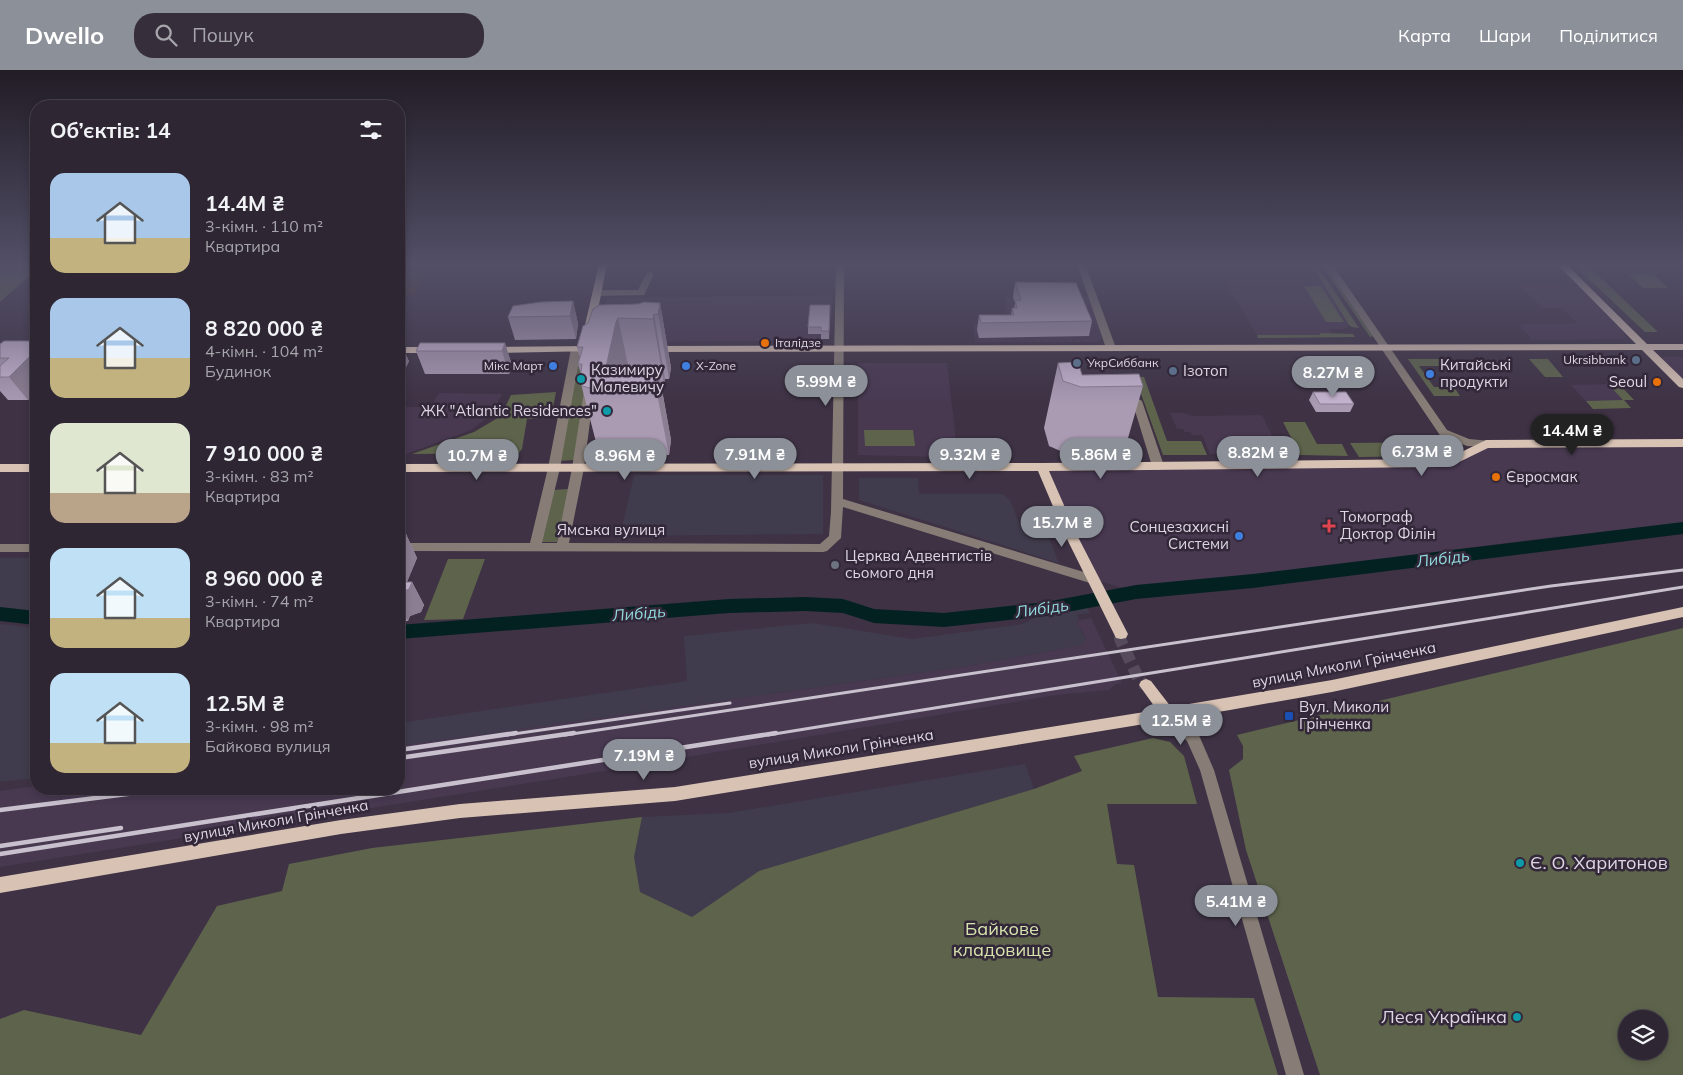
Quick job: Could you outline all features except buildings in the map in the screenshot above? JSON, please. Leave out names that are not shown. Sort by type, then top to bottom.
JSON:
[{"type":"main road","points":[[478,350],[584,342],[592,311]]},
{"type":"main road","points":[[1608,311],[1683,385]]},
{"type":"main road","points":[[638,349],[840,347],[1683,347]]},
{"type":"main road","points":[[405,350],[441,350]]},
{"type":"main road","points":[[405,468],[1042,467],[1439,463],[1458,458],[1486,444],[1683,444]]},
{"type":"main road","points":[[1042,467],[1047,482],[1121,634]]},
{"type":"main road","points":[[0,468],[30,468]]},
{"type":"main road","name":"вулиця Миколи Грінченка","points":[[0,885],[341,827],[460,811],[675,794],[1342,684],[1683,612]]},
{"type":"main road","points":[[1146,685],[1168,714]]},
{"type":"street","points":[[840,311],[838,501],[1095,583]]},
{"type":"street","points":[[1098,311],[1111,348]]},
{"type":"street","points":[[1360,311],[1456,450],[1458,458]]},
{"type":"street","points":[[535,546],[584,342],[597,353]]},
{"type":"street","points":[[562,546],[578,468],[592,376]]},
{"type":"street","points":[[1137,401],[1158,466]]},
{"type":"street","points":[[1444,433],[1467,442],[1486,444]]},
{"type":"street","name":"Ямська вулиця","points":[[405,547],[823,548],[835,538],[838,501]]},
{"type":"street","points":[[0,548],[30,548]]},
{"type":"street","points":[[1168,714],[1193,737],[1207,770],[1295,1075]]},
{"type":"shaded area","points":[[605,311],[832,311],[830,339],[599,342]]},
{"type":"shaded area","points":[[1007,311],[1094,311],[1102,337],[1099,342],[975,342],[973,323],[998,322],[1007,313]]},
{"type":"shaded area","points":[[1243,311],[1340,311],[1349,325],[1344,329],[1330,329],[1332,333],[1319,335],[1257,335]]},
{"type":"shaded area","points":[[1565,311],[1602,311],[1623,332],[1627,339],[1532,340],[1519,324],[1577,323]]},
{"type":"shaded area","points":[[1662,357],[1683,357],[1683,382],[1663,361]]},
{"type":"shaded area","points":[[858,363],[947,363],[956,441],[942,441],[943,457],[858,455]]},
{"type":"shaded area","points":[[1619,384],[1634,400],[1624,400],[1631,408],[1593,409],[1571,385]]},
{"type":"shaded area","points":[[439,393],[502,394],[492,414],[471,430],[405,454],[405,407],[430,407]]},
{"type":"shaded area","points":[[1170,413],[1183,413],[1193,416],[1262,415],[1281,454],[1210,454],[1202,435],[1192,435],[1183,429],[1177,429]]},
{"type":"shaded area","points":[[1683,443],[1683,524],[1554,537],[1246,576],[1248,580],[1133,591],[1093,579],[1042,467],[1439,463],[1486,444]]},
{"type":"shaded area","points":[[634,475],[823,475],[823,534],[620,536]]},
{"type":"shaded area","points":[[859,478],[918,478],[919,494],[1002,494],[1010,500],[1019,523],[1042,521],[1059,563],[859,500]]},
{"type":"shaded area","points":[[0,558],[30,558],[30,612],[0,610]]},
{"type":"shaded area","points":[[1087,607],[1090,613],[1077,615],[1080,620],[1076,621],[1086,639],[1083,645],[968,666],[405,745],[405,722],[687,681],[684,636],[812,623],[912,639],[1023,624],[1035,618]]},
{"type":"shaded area","points":[[1091,618],[1122,683],[1116,684],[1109,690],[1056,695],[610,770],[0,867],[0,791],[30,787],[30,795],[405,795],[405,745],[968,666],[1083,645],[1086,638],[1076,621]]},
{"type":"shaded area","points":[[0,624],[30,627],[30,779],[0,782]]},
{"type":"shaded area","points":[[1025,764],[1034,789],[759,871],[692,917],[640,892],[634,857],[642,817],[728,813]]},
{"type":"green space","points":[[1319,311],[1337,311],[1344,322],[1326,322]]},
{"type":"green space","points":[[1340,311],[1348,311],[1359,328],[1349,325]]},
{"type":"green space","points":[[1352,311],[1356,311],[1373,336],[1370,337]]},
{"type":"green space","points":[[1623,311],[1636,311],[1658,332],[1645,332]]},
{"type":"green space","points":[[1321,333],[1353,334],[1355,337],[1258,338],[1257,335],[1319,335]]},
{"type":"green space","points":[[1408,359],[1447,359],[1450,362],[1471,362],[1478,371],[1450,371],[1446,366],[1419,366],[1434,387],[1454,387],[1460,396],[1434,396]]},
{"type":"green space","points":[[1529,359],[1548,359],[1563,377],[1545,377]]},
{"type":"green space","points":[[578,362],[591,362],[574,460],[559,461]]},
{"type":"green space","points":[[1135,377],[1144,377],[1167,441],[1201,441],[1207,455],[1163,455]]},
{"type":"green space","points":[[1608,384],[1619,384],[1634,400],[1624,400],[1631,408],[1593,409],[1586,401],[1623,400]]},
{"type":"green space","points":[[556,392],[551,417],[527,419],[522,449],[519,453],[412,454],[474,432],[501,416],[511,395]]},
{"type":"green space","points":[[1283,422],[1305,422],[1317,444],[1342,444],[1348,456],[1300,455]]},
{"type":"green space","points":[[864,430],[913,430],[915,446],[865,446]]},
{"type":"green space","points":[[1440,442],[1442,444],[1415,445],[1421,456],[1359,457],[1350,443]]},
{"type":"green space","points":[[569,489],[557,542],[539,542],[552,490]]},
{"type":"green space","points":[[448,559],[485,559],[463,619],[424,620]]},
{"type":"green space","points":[[1683,628],[1683,1075],[1320,1075],[1246,850],[1229,770],[1243,759],[1243,746],[1237,735]]},
{"type":"green space","name":"Байкове кладовище","points":[[1153,738],[1170,742],[1184,756],[1197,804],[1107,804],[1117,864],[1134,865],[1158,997],[1254,998],[1278,1075],[0,1075],[0,1019],[24,1010],[141,1035],[217,906],[282,891],[289,864],[372,848],[642,817],[634,857],[640,892],[692,917],[759,871],[1034,789],[1082,771],[1074,756]]},
{"type":"waterway","name":"Либідь","points":[[405,632],[729,606],[806,604],[843,606],[874,616],[944,620],[1046,609],[1136,592],[1253,581],[1683,528]]},
{"type":"waterway","name":"Либідь","points":[[0,614],[30,617]]},
{"type":"tunnel","points":[[1121,634],[1120,639],[1140,682],[1146,685]]},
{"type":"railway","points":[[565,735],[1551,586],[1683,570]]},
{"type":"railway","points":[[768,735],[1683,587]]},
{"type":"railway","points":[[507,735],[730,703]]},
{"type":"railway","points":[[405,749],[516,733]]},
{"type":"railway","points":[[405,757],[574,733]]},
{"type":"railway","points":[[405,791],[776,733]]},
{"type":"railway","points":[[0,810],[119,795]]},
{"type":"railway","points":[[0,854],[378,795]]},
{"type":"railway","points":[[0,846],[121,828]]},
{"type":"place","name":"Італідзе","points":[[765,343]]},
{"type":"place","name":"Ukrsibbank","points":[[1636,360]]},
{"type":"place","name":"УкрСиббанк","points":[[1077,363]]},
{"type":"place","name":"Мікс Март","points":[[553,366]]},
{"type":"place","name":"X-Zone","points":[[686,366]]},
{"type":"place","name":"Ізотоп","points":[[1173,371]]},
{"type":"place","name":"Китайські продукти","points":[[1430,374]]},
{"type":"place","name":"Казимиру Малевичу","points":[[581,379]]},
{"type":"place","name":"Seoul","points":[[1657,382]]},
{"type":"place","name":"ЖК \"Atlantic Residences\"","points":[[607,411]]},
{"type":"place","name":"Євросмак","points":[[1496,477]]},
{"type":"place","name":"Томограф Доктор Філін","points":[[1329,526]]},
{"type":"place","name":"Сонцезахисні Системи","points":[[1239,536]]},
{"type":"place","name":"Церква Адвентистів сьомого дня","points":[[835,565]]},
{"type":"place","name":"Вул. Миколи Грінченка","points":[[1289,716]]},
{"type":"place","name":"Є. О. Харитонов","points":[[1520,863]]},
{"type":"place","name":"Леся Українка","points":[[1517,1017]]}]
